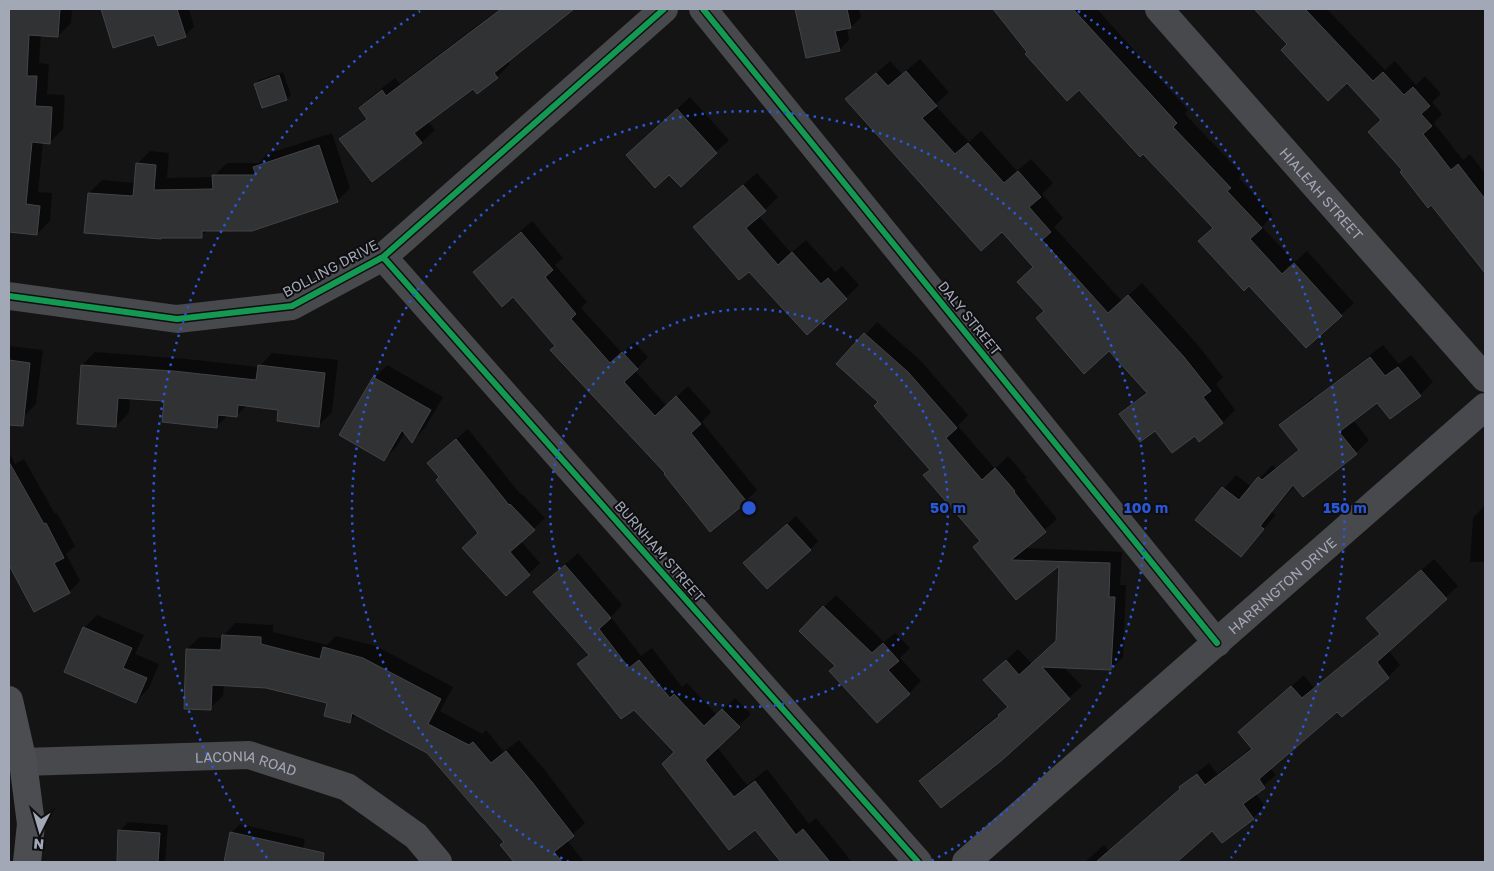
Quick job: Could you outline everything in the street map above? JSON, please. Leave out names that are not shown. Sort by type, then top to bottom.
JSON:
[{"type":"street","name":"BOLLING DRIVE","points":[[9,296],[177,319],[292,306],[383,257],[664,9]]},
{"type":"street","name":"DALY STREET","points":[[703,9],[1217,642]]},
{"type":"street","name":"HIALEAH STREET","points":[[1159,9],[1485,378]]},
{"type":"street","name":"BURNHAM STREET","points":[[383,257],[918,862]]},
{"type":"street","name":"HARRINGTON DRIVE","points":[[966,862],[1485,407]]},
{"type":"street","points":[[9,700],[23,762],[31,824],[28,862]]},
{"type":"street","name":"LACONIA ROAD","points":[[23,762],[249,755],[347,787],[416,836],[438,862]]},
{"type":"building","points":[[9,9],[60,9],[58,37],[29,35],[27,76],[37,76],[35,106],[52,107],[50,144],[32,142],[26,204],[40,206],[37,235],[9,232]]},
{"type":"building","points":[[101,9],[177,9],[186,37],[158,46],[154,35],[113,48]]},
{"type":"building","points":[[501,9],[574,9],[494,73],[498,78],[477,94],[473,89],[414,133],[422,143],[372,182],[339,139],[367,119],[359,108],[382,90],[386,96]]},
{"type":"building","points":[[795,9],[847,9],[851,28],[835,31],[840,51],[806,58]]},
{"type":"building","points":[[993,9],[1073,9],[1177,123],[1173,127],[1231,188],[1227,191],[1262,228],[1250,239],[1282,274],[1294,263],[1342,316],[1306,348],[1249,286],[1244,291],[1198,241],[1213,228],[1143,154],[1140,157],[1079,90],[1067,101],[1025,54],[1027,52]]},
{"type":"building","points":[[1254,9],[1305,9],[1373,81],[1383,72],[1404,95],[1413,87],[1430,106],[1421,114],[1432,126],[1423,134],[1451,170],[1458,164],[1485,199],[1485,273],[1431,205],[1428,208],[1400,172],[1402,170],[1368,132],[1381,120],[1347,83],[1328,101],[1281,50],[1287,44]]},
{"type":"building","points":[[906,71],[937,106],[922,118],[955,154],[968,143],[1004,183],[1018,171],[1041,197],[1029,207],[1051,232],[1042,240],[1108,313],[1128,295],[1184,357],[1211,391],[1203,397],[1223,423],[1199,442],[1195,436],[1172,453],[1155,431],[1140,442],[1119,414],[1147,393],[1109,351],[1084,374],[1036,318],[1044,311],[1017,282],[1033,267],[1002,232],[981,251],[845,99],[876,73],[888,86]]},
{"type":"building","points":[[279,75],[287,100],[262,108],[254,84]]},
{"type":"building","points":[[677,109],[717,153],[681,187],[669,175],[655,188],[626,155]]},
{"type":"building","points":[[319,145],[338,202],[252,231],[202,231],[202,238],[161,239],[84,233],[88,193],[133,196],[136,163],[156,165],[154,190],[213,189],[212,175],[256,175],[253,167]]},
{"type":"building","points":[[743,185],[766,211],[746,228],[778,265],[792,252],[821,284],[828,278],[847,299],[807,335],[749,272],[739,280],[693,227]]},
{"type":"building","points":[[521,232],[553,270],[545,277],[576,314],[571,319],[610,363],[622,352],[638,369],[624,382],[655,416],[676,396],[701,424],[691,433],[747,502],[710,532],[665,473],[550,350],[555,346],[513,297],[502,307],[473,272]]},
{"type":"building","points":[[864,333],[908,372],[957,428],[946,438],[982,480],[995,468],[1046,532],[1011,560],[1110,563],[1109,597],[1115,597],[1111,670],[1042,667],[1070,699],[1001,761],[941,808],[919,781],[1008,707],[983,680],[1006,660],[1019,675],[1056,641],[1059,566],[1016,600],[973,547],[980,541],[923,475],[930,470],[874,406],[878,402],[836,364]]},
{"type":"building","points":[[1370,357],[1385,376],[1398,367],[1421,396],[1390,419],[1377,403],[1339,432],[1357,454],[1303,497],[1293,485],[1260,526],[1264,529],[1241,557],[1195,520],[1222,487],[1239,500],[1258,477],[1262,480],[1299,450],[1279,425]]},
{"type":"building","points":[[9,360],[30,363],[23,426],[9,425]]},
{"type":"building","points":[[81,365],[173,371],[256,380],[258,365],[325,373],[319,427],[277,421],[278,410],[238,405],[237,417],[218,415],[217,428],[162,422],[164,401],[118,398],[116,427],[77,424]]},
{"type":"building","points":[[373,377],[431,410],[412,443],[402,430],[384,461],[339,435]]},
{"type":"building","points":[[456,439],[509,505],[535,530],[510,552],[530,575],[506,596],[462,548],[478,533],[436,480],[439,477],[427,463]]},
{"type":"building","points":[[9,462],[44,524],[46,523],[64,558],[54,563],[70,593],[34,612],[9,565]]},
{"type":"building","points":[[787,524],[811,550],[767,589],[743,563]]},
{"type":"building","points":[[565,565],[611,618],[599,629],[629,668],[639,660],[670,698],[674,694],[704,726],[722,709],[740,727],[705,760],[734,797],[755,781],[796,835],[803,829],[830,862],[781,862],[755,830],[729,850],[662,764],[674,752],[634,710],[621,719],[577,664],[589,655],[533,592]]},
{"type":"building","points":[[1421,570],[1447,599],[1377,662],[1389,678],[1342,717],[1337,712],[1259,779],[1265,788],[1243,804],[1254,819],[1222,843],[1212,831],[1177,862],[1096,862],[1180,789],[1179,787],[1197,774],[1205,785],[1252,749],[1238,732],[1291,686],[1302,698],[1380,634],[1366,618]]},
{"type":"building","points":[[823,606],[872,653],[883,643],[899,661],[888,670],[910,694],[877,723],[829,671],[835,666],[799,631]]},
{"type":"building","points":[[83,627],[132,648],[123,668],[147,678],[136,703],[64,672]]},
{"type":"building","points":[[222,635],[261,637],[261,644],[320,659],[323,647],[363,658],[441,699],[428,724],[469,745],[473,742],[491,763],[506,751],[574,836],[554,852],[562,862],[514,862],[500,845],[504,842],[427,753],[352,713],[350,723],[324,716],[327,703],[266,688],[212,685],[211,710],[184,709],[186,649],[221,650]]},
{"type":"building","points":[[118,830],[160,833],[158,862],[117,862]]},
{"type":"building","points":[[230,832],[324,853],[323,862],[224,862]]},
{"type":"cycle path","points":[[9,296],[177,319],[292,306],[383,257],[664,9]]},
{"type":"cycle path","points":[[703,9],[1217,643]]},
{"type":"cycle path","points":[[383,257],[918,862]]}]
